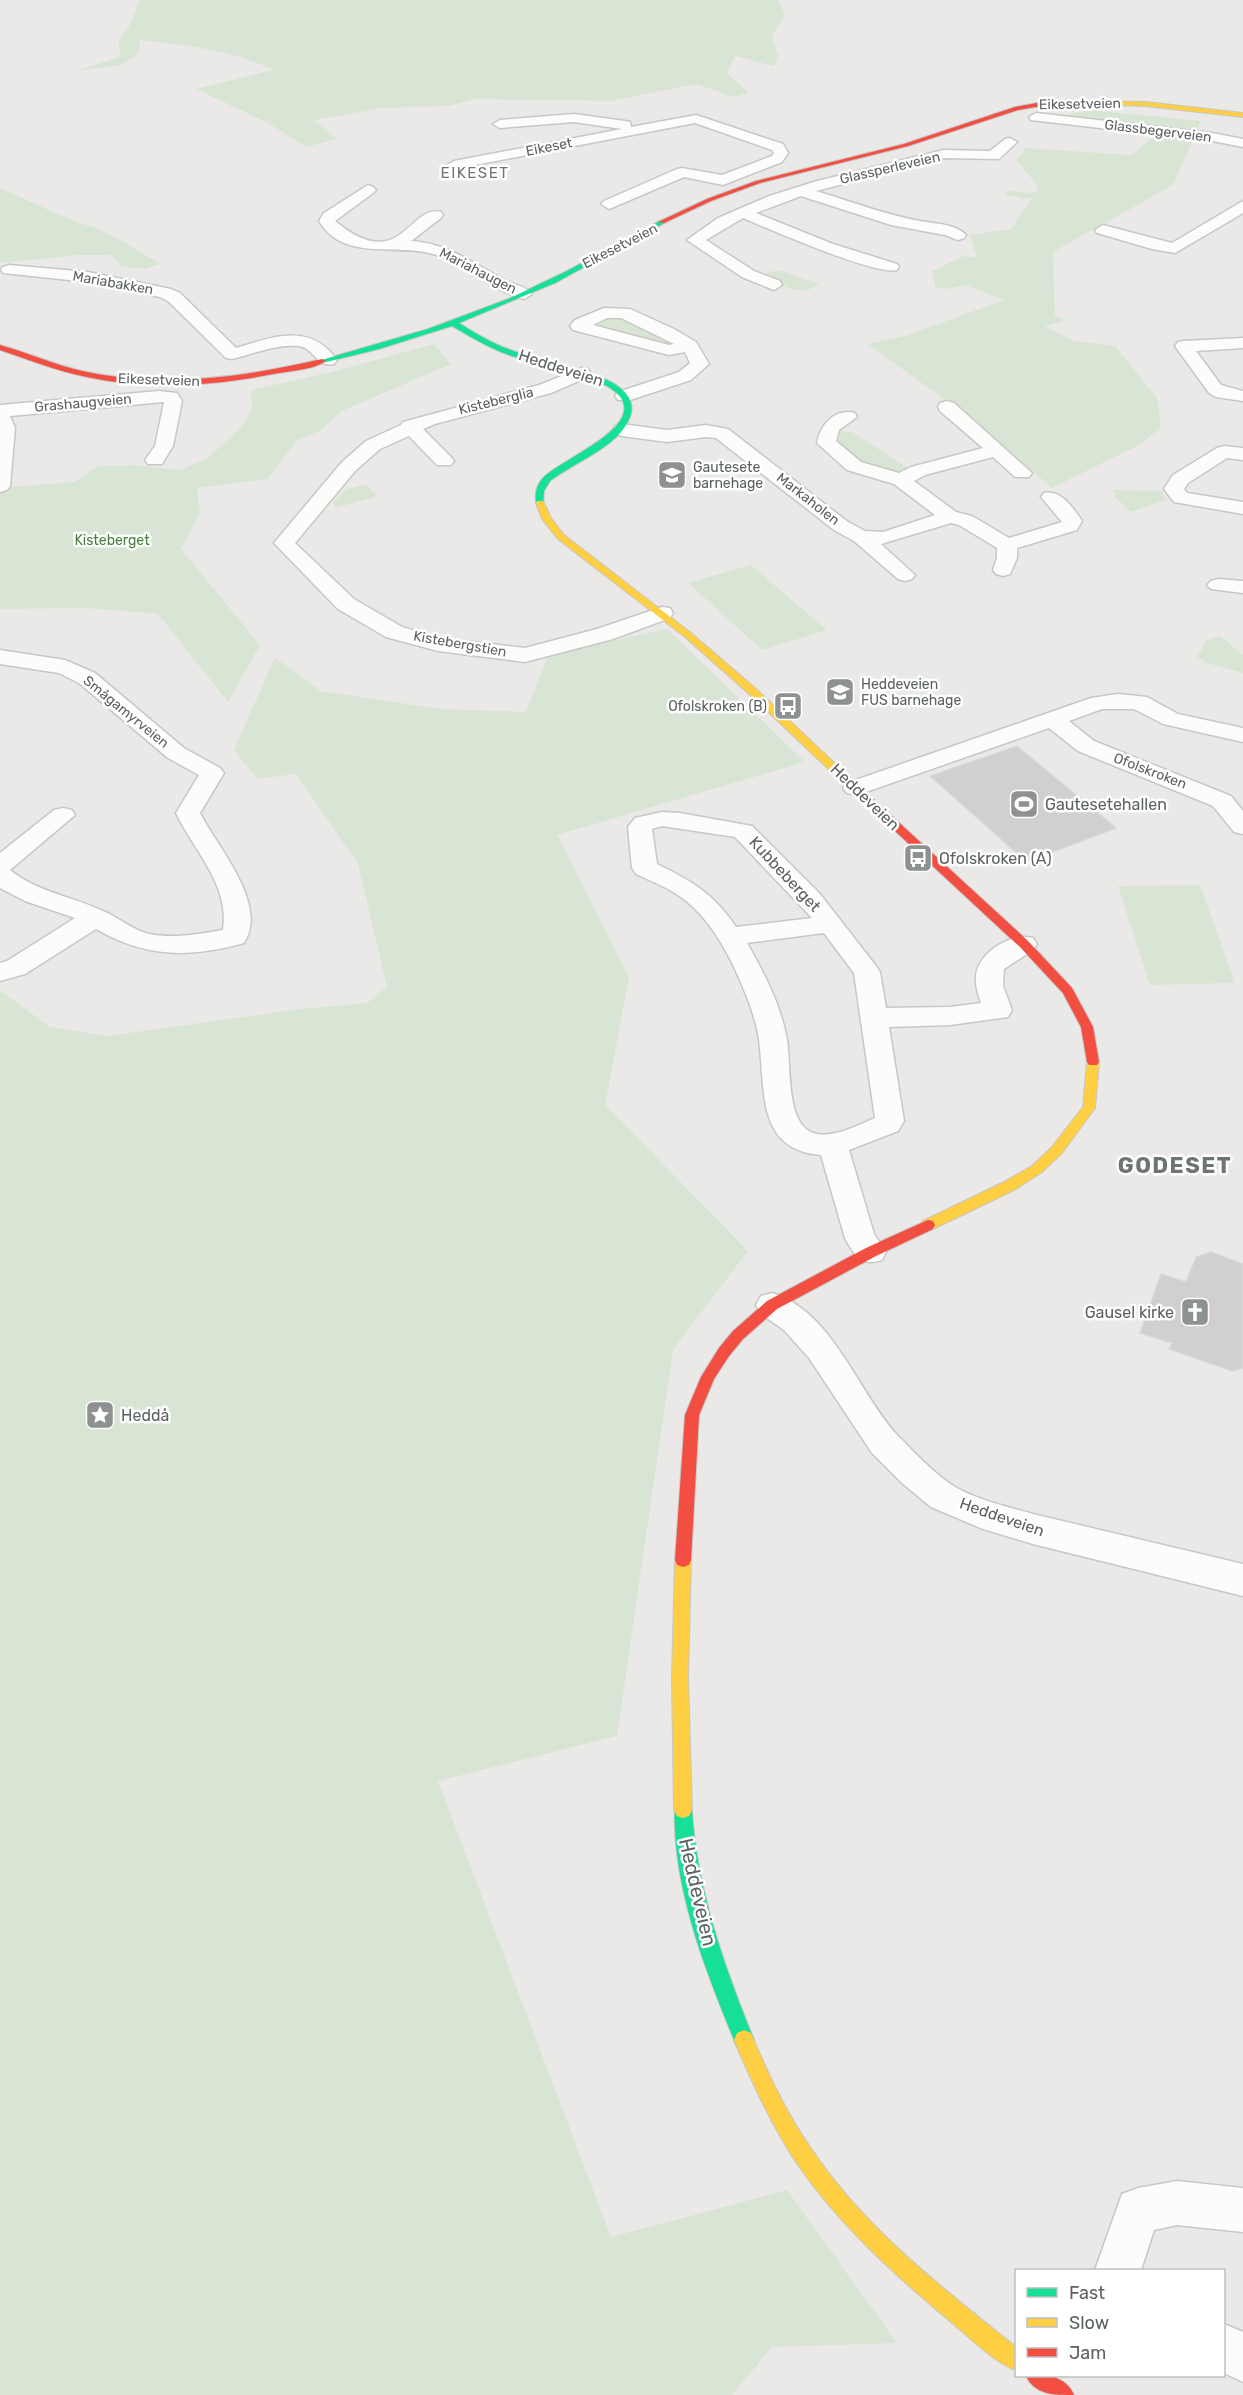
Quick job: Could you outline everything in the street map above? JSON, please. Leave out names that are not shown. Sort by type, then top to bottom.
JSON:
[{"type":"street","name":"Eikesetveien","points":[[0,347],[83,374],[121,380],[167,383],[247,377],[328,360],[455,324],[524,294],[679,215],[732,191],[802,169],[929,138],[999,112],[1046,103],[1110,101],[1243,115]]},
{"type":"street","name":"Glassbegerveien","points":[[1036,117],[1212,137],[1243,143]]},
{"type":"street","name":"Eikeset","points":[[500,124],[574,118],[645,128]]},
{"type":"street","name":"Eikeset","points":[[454,165],[696,119],[778,147],[781,153],[777,159],[802,169]]},
{"type":"street","name":"Glassperleveien","points":[[774,285],[747,274],[694,240],[715,225],[822,183],[944,154],[994,156],[1010,142]]},
{"type":"street","points":[[609,204],[682,172],[723,180],[777,159]]},
{"type":"street","name":"Mariahaugen","points":[[368,190],[335,212],[327,221],[332,227],[360,244],[372,247],[396,245],[437,250],[524,294]]},
{"type":"street","name":"Glassperleveien","points":[[802,191],[897,222],[949,231],[958,235]]},
{"type":"street","points":[[1103,230],[1158,246],[1175,248],[1243,206]]},
{"type":"street","points":[[743,213],[827,247],[891,267]]},
{"type":"street","points":[[396,245],[435,215]]},
{"type":"street","points":[[679,215],[715,225]]},
{"type":"street","name":"Mariabakken","points":[[9,270],[88,277],[165,293],[174,297],[232,354],[286,341],[302,341],[309,342],[328,360]]},
{"type":"street","points":[[624,396],[685,376],[700,364],[690,346],[668,333],[618,312],[604,313],[579,326],[669,350],[690,346]]},
{"type":"street","name":"Heddeveien","points":[[455,324],[500,348],[614,386],[624,396],[629,404],[629,417],[622,430],[608,441],[562,466],[550,476],[540,491],[539,507],[558,535],[662,613],[736,676],[1024,944],[1068,991],[1086,1027],[1094,1065],[1089,1108],[1057,1150],[1037,1169],[1009,1186],[871,1252],[772,1305],[738,1335],[724,1352],[708,1377],[692,1415],[684,1536],[680,1713],[683,1832],[695,1899],[718,1974],[753,2062],[780,2115],[813,2169],[875,2240],[940,2300],[1015,2358]]},
{"type":"street","points":[[1243,343],[1184,346],[1215,389],[1222,393],[1243,396]]},
{"type":"street","name":"Kisteberglia","points":[[284,543],[360,455],[373,445],[410,426],[545,389],[582,374]]},
{"type":"street","name":"Grashaugveien","points":[[0,486],[6,428],[0,412],[159,396],[171,397],[173,401],[164,446],[155,460]]},
{"type":"street","points":[[947,407],[994,451],[1022,472]]},
{"type":"street","points":[[848,417],[831,426],[826,443],[854,466],[901,480],[950,518]]},
{"type":"street","points":[[410,426],[444,461]]},
{"type":"street","name":"Markaholen","points":[[622,430],[667,436],[706,430],[721,433],[841,526],[861,537],[905,575]]},
{"type":"street","points":[[901,480],[918,471],[994,451]]},
{"type":"street","points":[[1243,454],[1222,453],[1180,479],[1174,489],[1181,498],[1243,508]]},
{"type":"street","points":[[861,537],[884,538],[950,518],[965,520],[1007,545],[1070,526],[1072,521],[1051,497]]},
{"type":"street","name":"Kistebergstien","points":[[284,543],[346,604],[394,632],[438,644],[525,655],[605,634],[662,613]]},
{"type":"street","points":[[1003,570],[1007,558],[1007,545]]},
{"type":"street","points":[[1218,585],[1243,587]]},
{"type":"street","name":"Smågamyrveien","points":[[0,657],[65,667],[87,678],[176,753],[212,773],[188,813],[229,881],[237,915],[235,937],[164,944],[145,942],[96,917]]},
{"type":"street","points":[[855,788],[1099,703],[1129,701],[1146,705],[1171,718],[1243,735]]},
{"type":"street","name":"Ofolskroken","points":[[1052,719],[1086,746],[1222,801],[1243,827]]},
{"type":"street","points":[[0,866],[63,815]]},
{"type":"street","name":"Kubbeberget","points":[[662,819],[681,820],[743,831],[811,900],[867,972],[890,1121],[888,1124],[822,1146],[797,1138],[781,1117],[773,1037],[756,987],[732,936],[696,896],[684,887],[645,868],[640,827],[644,823],[662,819]]},
{"type":"street","points":[[0,875],[10,884],[29,894],[96,917]]},
{"type":"street","points":[[0,972],[16,968],[96,917]]},
{"type":"street","name":"Kubbeberget","points":[[732,936],[830,924]]},
{"type":"street","points":[[874,1018],[950,1016],[998,1010],[992,998],[991,968],[995,960],[1003,954],[1024,944]]},
{"type":"street","points":[[832,1144],[860,1238],[871,1252]]},
{"type":"street","name":"Heddeveien","points":[[772,1305],[795,1321],[820,1349],[884,1443],[914,1473],[944,1497],[995,1518],[1033,1529],[1243,1580]]},
{"type":"street","points":[[1119,2269],[1138,2210],[1177,2203],[1243,2210]]},
{"type":"street","points":[[1225,2348],[1243,2358]]},
{"type":"street","points":[[1038,2377],[1063,2395]]},
{"type":"green space","points":[[140,0],[778,0],[785,14],[772,36],[778,55],[774,66],[735,56],[727,73],[749,93],[733,97],[697,84],[611,101],[475,99],[448,106],[383,108],[314,120],[337,139],[306,147],[268,123],[196,89],[273,70],[258,63],[191,46],[140,40],[139,53],[121,65],[76,71],[120,57],[119,41],[129,26]]},
{"type":"green space","points":[[1090,110],[1201,121],[1173,185],[1053,252],[1055,316],[1067,320],[1045,326],[1074,341],[1115,346],[1157,398],[1161,427],[1141,444],[1052,488],[967,416],[868,344],[905,336],[1004,300],[965,285],[947,289],[935,287],[932,271],[963,256],[977,258],[970,235],[1011,229],[1032,198],[1020,199],[1020,197],[1005,195],[1007,191],[1035,193],[1039,187],[1016,160],[1026,148],[1131,155],[1160,131],[1063,116]]},
{"type":"green space","points":[[0,188],[71,220],[102,230],[161,264],[143,269],[121,266],[111,255],[80,255],[0,263]]},
{"type":"green space","points":[[779,270],[819,284],[806,290],[799,290],[767,278],[771,276],[766,273]]},
{"type":"green space","points":[[617,315],[680,343],[672,347],[599,327],[597,321]]},
{"type":"green space","name":"Kisteberget","points":[[434,344],[451,364],[342,411],[321,430],[298,440],[267,479],[197,488],[200,513],[181,549],[260,645],[228,702],[158,614],[85,608],[0,609],[0,488],[74,482],[99,466],[137,465],[181,470],[209,457],[241,427],[252,409],[251,390],[332,372]]},
{"type":"green space","points":[[836,431],[852,432],[911,470],[893,472],[864,466],[834,443]]},
{"type":"green space","points":[[366,484],[376,495],[375,497],[335,508],[333,502],[345,490]]},
{"type":"green space","points":[[1113,490],[1162,491],[1166,500],[1131,512],[1113,495],[1116,495]]},
{"type":"green space","points":[[751,565],[827,630],[762,650],[688,583]]},
{"type":"green space","points":[[667,629],[805,762],[557,835],[629,977],[605,1105],[748,1251],[673,1350],[617,1736],[438,1781],[611,2237],[787,2190],[897,2343],[772,2347],[732,2395],[0,2395],[0,990],[50,1027],[107,1036],[300,1009],[367,1003],[387,987],[358,864],[296,774],[257,779],[234,750],[275,657],[321,691],[441,709],[526,712],[548,655]]},
{"type":"green space","points":[[1220,636],[1243,655],[1243,673],[1207,663],[1197,657],[1207,640]]},
{"type":"green space","points":[[1200,885],[1235,983],[1150,985],[1118,886]]},
{"type":"building","name":"Gautesetehallen","points":[[1017,746],[1116,828],[1027,862],[930,776]]},
{"type":"building","name":"Gausel kirke","points":[[1211,1252],[1243,1264],[1243,1368],[1232,1371],[1169,1349],[1172,1343],[1140,1333],[1161,1274],[1186,1282],[1196,1257]]},
{"type":"traffic: fast","points":[[322,361],[404,339],[510,301],[584,265],[662,222]]},
{"type":"traffic: fast","points":[[455,324],[503,350],[604,381],[617,389],[626,400],[627,415],[620,428],[608,439],[559,469],[547,480],[540,491],[540,503]]},
{"type":"traffic: fast","points":[[683,1810],[685,1840],[695,1898],[712,1956],[744,2040]]},
{"type":"traffic: slow","points":[[1091,102],[1146,104],[1243,115]]},
{"type":"traffic: slow","points":[[540,503],[547,519],[561,537],[688,635],[751,690],[842,776]]},
{"type":"traffic: slow","points":[[928,1225],[1009,1186],[1037,1169],[1057,1150],[1089,1108],[1093,1062]]},
{"type":"traffic: slow","points":[[683,1560],[680,1677],[683,1810]]},
{"type":"traffic: slow","points":[[744,2040],[766,2090],[784,2123],[813,2169],[835,2196],[908,2271],[1015,2359]]},
{"type":"traffic: jam","points":[[662,222],[709,200],[758,182],[906,145],[1017,108],[1048,103],[1091,102]]},
{"type":"traffic: jam","points":[[0,347],[88,375],[157,382],[240,377],[322,361]]},
{"type":"traffic: jam","points":[[842,776],[1024,944],[1068,991],[1087,1027],[1093,1062]]},
{"type":"traffic: jam","points":[[683,1560],[692,1415],[708,1377],[724,1352],[738,1335],[772,1305],[871,1252],[928,1225]]},
{"type":"traffic: jam","points":[[1038,2377],[1063,2395]]},
{"type":"place","name":"Gautesete barnehage","points":[[672,475]]},
{"type":"place","name":"Heddeveien FUS barnehage","points":[[840,692]]},
{"type":"place","name":"Ofolskroken (B)","points":[[788,706]]},
{"type":"place","name":"Gautesetehallen","points":[[1024,804]]},
{"type":"place","name":"Ofolskroken (A)","points":[[918,858]]},
{"type":"place","name":"Gausel kirke","points":[[1195,1312]]},
{"type":"place","name":"Heddå","points":[[100,1415]]},
{"type":"district","name":"EIKESET","points":[[475,173]]},
{"type":"district","name":"GODESET","points":[[1175,1165]]}]
